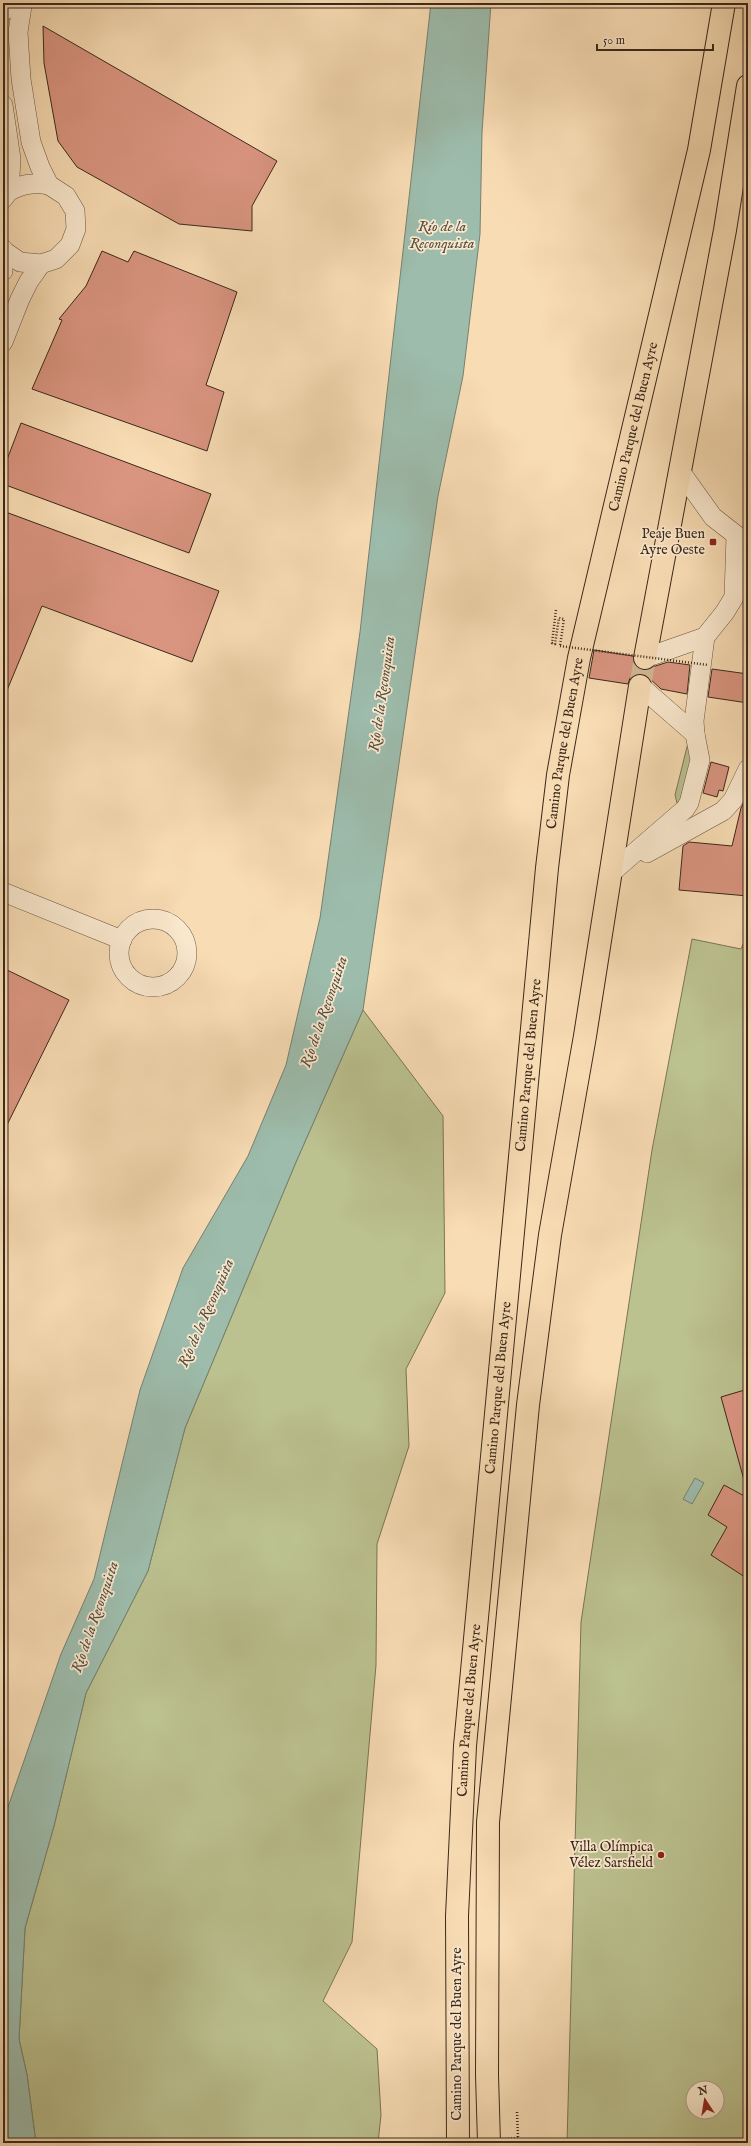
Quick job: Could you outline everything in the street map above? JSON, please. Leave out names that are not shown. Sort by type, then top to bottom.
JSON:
[{"type":"highway","name":"Camino Parque del Buen Ayre","points":[[458,2143],[456,1916],[465,1746],[534,1001],[558,775],[579,658],[699,150],[724,3]]},
{"type":"highway","points":[[645,658],[725,230],[748,86]]},
{"type":"highway","name":"Camino Parque del Buen Ayre","points":[[489,2143],[487,2075],[488,1822],[528,1405],[549,1243],[585,1036],[640,686]]},
{"type":"lane","points":[[3,12],[5,3]]},
{"type":"lane","points":[[20,3],[22,6],[18,32],[20,79],[31,142],[40,167],[49,185]]},
{"type":"lane","points":[[4,117],[11,159],[6,195]]},
{"type":"lane","points":[[4,250],[20,262],[41,264],[56,259],[70,245],[76,229],[74,211],[66,196],[49,185],[37,182],[22,185],[6,195]]},
{"type":"lane","points":[[3,271],[4,250]]},
{"type":"lane","points":[[3,342],[20,299],[41,264]]},
{"type":"lane","points":[[611,873],[689,804],[700,760],[694,721],[705,637],[734,597],[742,538],[713,517],[680,471]]},
{"type":"lane","points":[[645,658],[705,637]]},
{"type":"lane","points":[[640,686],[695,734]]},
{"type":"lane","points":[[611,873],[723,811],[733,800],[748,769]]},
{"type":"lane","points":[[3,892],[122,940]]},
{"type":"path","points":[[556,610],[552,643],[555,644],[559,618],[564,620],[560,646],[708,665]]},
{"type":"path","points":[[430,2143],[518,2138],[517,2112]]},
{"type":"green space","points":[[688,743],[694,752],[681,799],[677,803],[675,795]]},
{"type":"green space","name":"Villa Olímpica Vélez Sarsfield","points":[[748,933],[748,2143],[567,2143],[581,1622],[652,1150],[692,939],[741,949]]},
{"type":"green space","points":[[363,1010],[443,1116],[445,1293],[406,1369],[409,1446],[377,1544],[376,1665],[352,1942],[323,2001],[377,2049],[381,2115],[378,2143],[36,2143],[27,2075],[19,2039],[25,1928],[54,1826],[86,1693],[148,1571],[185,1428],[296,1162]]},
{"type":"water","name":"Río de la Reconquista","points":[[431,3],[491,3],[482,132],[480,234],[463,376],[438,496],[363,1010],[296,1162],[185,1428],[148,1571],[86,1693],[54,1826],[25,1928],[19,2039],[27,2075],[36,2143],[3,2143],[3,1835],[8,1807],[61,1654],[94,1579],[140,1390],[183,1268],[248,1156],[286,1065],[320,918],[360,632]]},
{"type":"water","points":[[695,1478],[704,1483],[692,1504],[683,1499]]},
{"type":"building","points":[[43,26],[277,161],[252,206],[252,231],[179,224],[77,167],[58,141],[44,63]]},
{"type":"building","points":[[102,251],[128,262],[134,251],[237,292],[206,385],[224,392],[207,451],[32,389],[62,320],[59,319],[86,286]]},
{"type":"building","points":[[21,423],[211,494],[189,553],[3,484],[3,470]]},
{"type":"building","points":[[3,511],[219,591],[192,662],[42,606],[3,700]]},
{"type":"building","points":[[594,650],[633,656],[637,667],[643,670],[668,662],[690,665],[687,694],[661,689],[648,677],[642,674],[635,675],[630,678],[628,684],[589,678]]},
{"type":"building","points":[[712,669],[748,674],[748,703],[708,697]]},
{"type":"building","points":[[711,762],[729,767],[723,791],[719,790],[717,797],[703,793]]},
{"type":"building","points":[[746,798],[748,798],[748,896],[679,890],[683,846],[689,842],[732,846],[741,808]]},
{"type":"building","points":[[3,968],[69,1000],[3,1133]]},
{"type":"building","points":[[748,1389],[748,1479],[744,1480],[721,1397]]},
{"type":"building","points":[[724,1485],[748,1498],[748,1579],[711,1555],[727,1527],[708,1515]]},
{"type":"tunnel","points":[[640,686],[645,658]]},
{"type":"place","name":"Peaje Buen Ayre Oeste","points":[[713,542]]},
{"type":"place","name":"Villa Olímpica Vélez Sarsfield","points":[[661,1855]]}]
